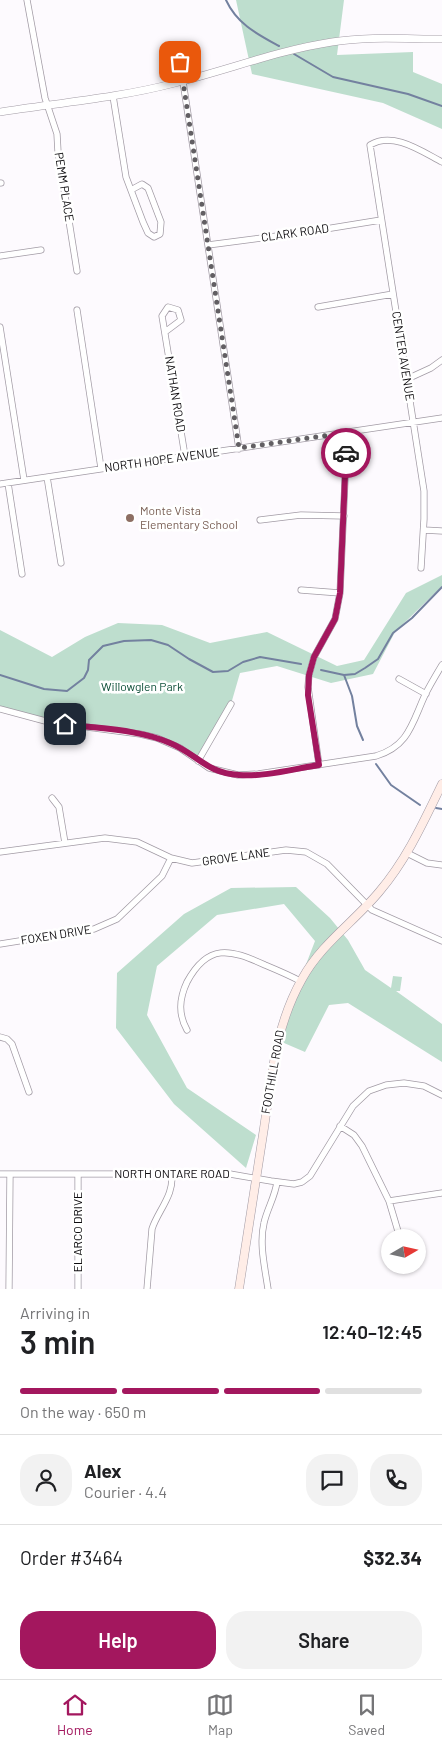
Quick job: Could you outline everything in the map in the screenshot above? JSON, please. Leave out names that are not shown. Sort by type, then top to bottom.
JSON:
[{"type":"main road","name":"FOOTHILL ROAD","points":[[239,1289],[274,1052],[284,1015],[300,981],[326,945],[367,905],[388,881],[407,854],[442,784]]},
{"type":"street","name":"PEMM PLACE","points":[[27,0],[47,104],[57,134],[58,152],[77,271]]},
{"type":"street","points":[[1,109],[113,96],[183,81],[290,51],[332,42],[378,39],[442,39]]},
{"type":"street","points":[[180,62],[239,448]]},
{"type":"street","points":[[113,96],[123,165],[131,190],[148,233],[154,237],[160,234],[161,222],[148,188],[142,184],[131,190]]},
{"type":"street","name":"CENTER AVENUE","points":[[421,568],[424,530],[424,491],[370,145],[377,141],[389,139],[413,147],[442,162]]},
{"type":"street","name":"CLARK ROAD","points":[[208,244],[307,232],[381,220]]},
{"type":"street","points":[[0,256],[41,250]]},
{"type":"street","points":[[318,307],[393,294]]},
{"type":"street","points":[[77,310],[101,468]]},
{"type":"street","points":[[0,327],[24,480]]},
{"type":"street","name":"NATHAN ROAD","points":[[165,332],[185,456]]},
{"type":"street","points":[[407,379],[431,368],[442,360]]},
{"type":"street","name":"NORTH HOPE AVENUE","points":[[0,484],[442,418]]},
{"type":"street","points":[[319,765],[308,695],[309,675],[314,657],[335,619],[340,593],[346,457],[344,433]]},
{"type":"street","points":[[47,477],[61,563]]},
{"type":"street","points":[[8,483],[22,574]]},
{"type":"street","points":[[260,520],[301,515],[344,516]]},
{"type":"street","points":[[424,530],[442,531]]},
{"type":"street","points":[[301,590],[340,593]]},
{"type":"street","points":[[0,709],[49,722],[157,738],[180,748],[209,768],[238,775],[258,774],[376,756],[396,747],[410,730],[426,694],[442,665]]},
{"type":"street","points":[[399,679],[426,694]]},
{"type":"street","points":[[198,761],[231,704]]},
{"type":"street","points":[[52,798],[58,807],[65,843]]},
{"type":"street","name":"GROVE LANE","points":[[0,852],[105,838],[128,840],[146,845],[170,858],[199,863],[286,850],[306,852],[328,864],[375,912],[442,941]]},
{"type":"street","points":[[407,854],[427,863],[442,865]]},
{"type":"street","name":"FOXEN DRIVE","points":[[0,944],[94,929],[109,924],[117,919],[162,876],[170,858]]},
{"type":"street","points":[[186,1030],[180,1008],[182,993],[197,966],[213,955],[228,952],[240,954],[300,981]]},
{"type":"street","points":[[0,1037],[7,1039],[12,1044],[29,1092]]},
{"type":"street","name":"NORTH ONTARE ROAD","points":[[0,1174],[230,1174],[297,1184],[307,1179],[357,1100],[375,1088],[396,1084],[416,1084],[442,1095]]},
{"type":"street","points":[[340,1126],[359,1140],[389,1201],[397,1229]]},
{"type":"street","points":[[147,1289],[152,1230],[155,1220],[169,1194],[172,1180],[171,1173]]},
{"type":"street","points":[[9,1289],[10,1174]]},
{"type":"street","name":"EL ARCO DRIVE","points":[[78,1174],[78,1289]]},
{"type":"street","points":[[268,1289],[263,1257],[262,1233],[277,1182]]},
{"type":"street","points":[[389,1201],[442,1194]]},
{"type":"green space","points":[[236,0],[344,0],[337,55],[413,52],[413,72],[442,84],[442,129],[383,103],[252,74]]},
{"type":"green space","name":"Willowglen Park","points":[[442,575],[442,586],[395,632],[373,674],[331,683],[277,666],[240,673],[231,704],[198,761],[157,738],[49,722],[0,709],[0,630],[52,657],[85,637],[118,623],[162,625],[210,643],[267,632],[337,666],[364,660],[406,593]]},
{"type":"green space","points":[[296,887],[330,918],[348,940],[365,970],[391,988],[393,976],[402,977],[400,991],[396,991],[442,1024],[442,1062],[348,1003],[329,1005],[305,1052],[277,1040],[315,941],[284,904],[217,915],[157,966],[147,1015],[187,1088],[256,1135],[246,1168],[174,1104],[116,1028],[117,973],[184,914],[231,888]]},
{"type":"waterway","points":[[226,0],[236,16],[248,28],[279,46]]},
{"type":"waterway","points":[[294,54],[333,77],[408,94],[442,106]]},
{"type":"waterway","points":[[321,670],[344,675],[355,674],[365,668],[378,659],[393,633],[412,618],[442,587]]},
{"type":"waterway","points":[[0,675],[44,689],[67,691],[84,678],[88,670],[89,660],[103,646],[124,641],[151,640],[168,645],[213,672],[228,671],[243,662],[260,657],[301,664]]},
{"type":"waterway","points":[[344,675],[352,696],[357,726],[363,740]]},
{"type":"waterway","points":[[376,764],[391,785],[420,805]]},
{"type":"waterway","points":[[436,808],[442,809]]},
{"type":"way so far","points":[[180,62],[239,448],[344,433],[346,453]]},
{"type":"place","name":"Monte Vista Elementary School","points":[[130,518]]},
{"type":"route","points":[[65,724],[157,738],[180,748],[209,768],[225,773],[249,775],[319,765],[308,695],[309,675],[314,657],[332,627],[338,610],[346,453]]}]
